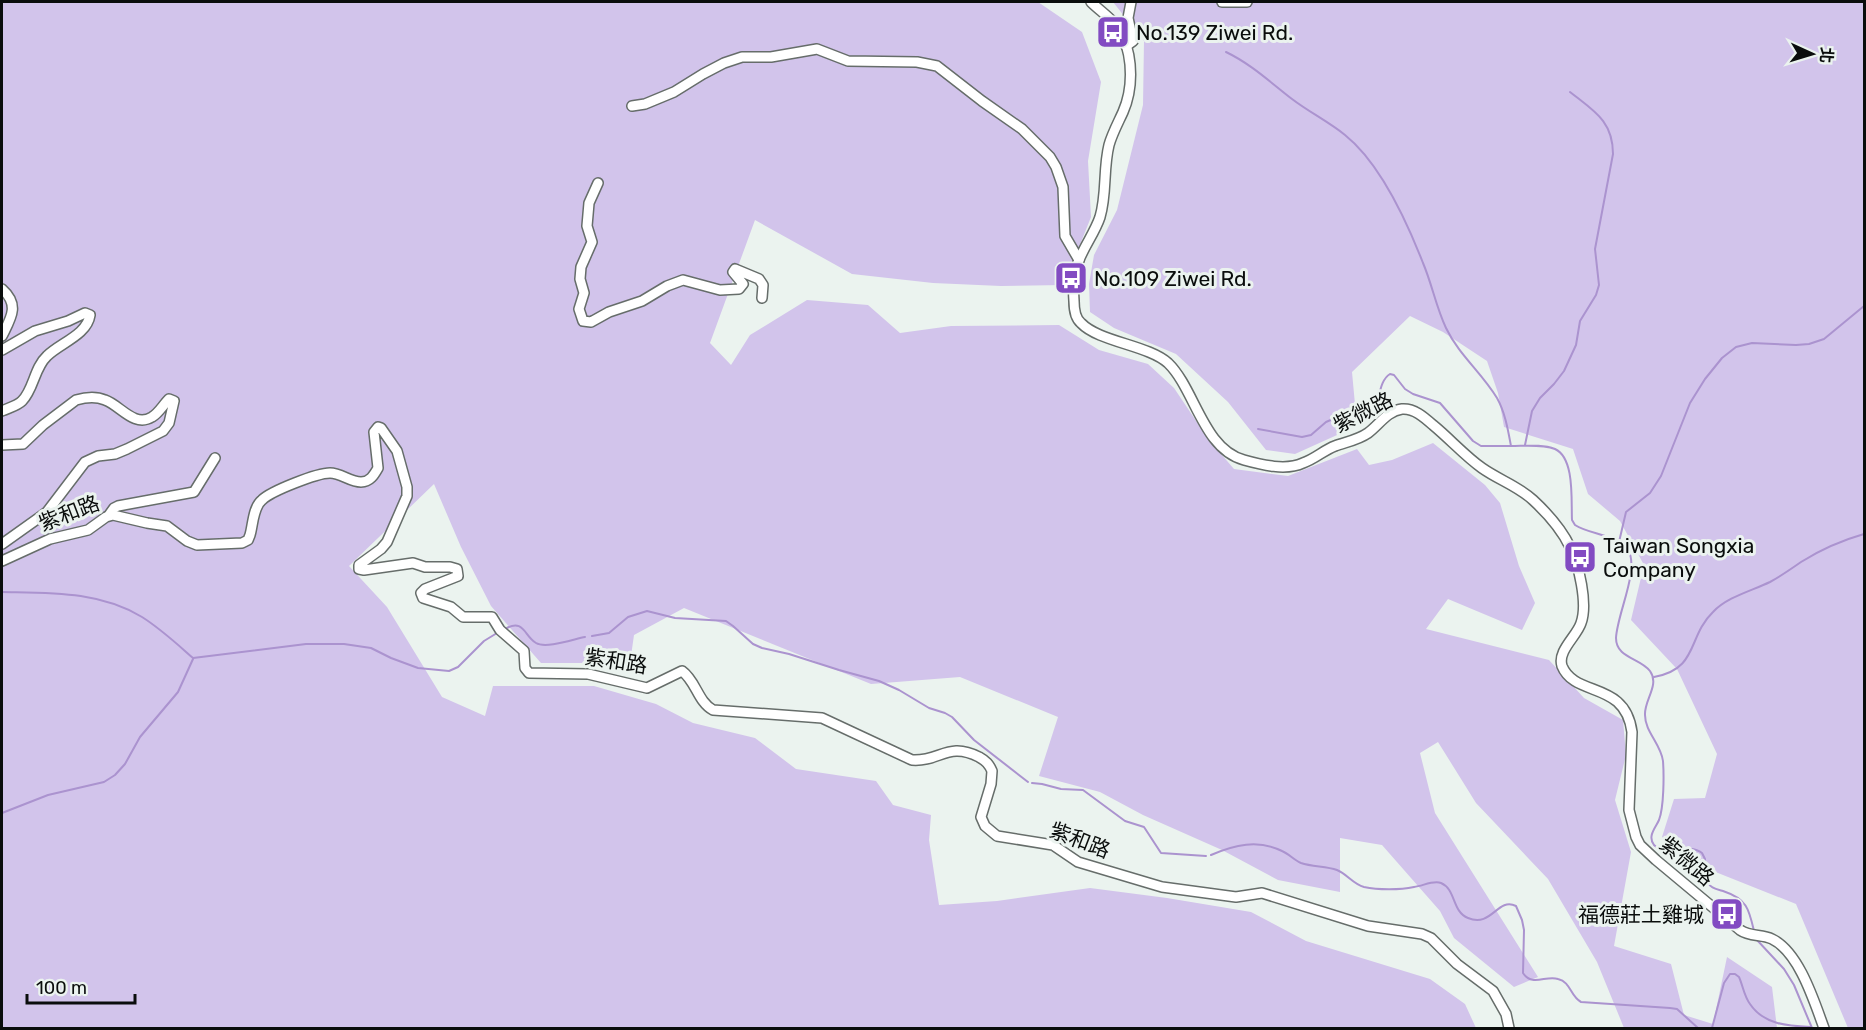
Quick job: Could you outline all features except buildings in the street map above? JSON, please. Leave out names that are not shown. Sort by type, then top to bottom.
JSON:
[{"type":"street","name":"紫微路","points":[[1091,2],[1121,32],[1131,75],[1129,94],[1108,146],[1100,217],[1075,273],[1074,308],[1078,321],[1090,329],[1156,356],[1169,364],[1207,426],[1231,454],[1240,459],[1279,466],[1301,465],[1325,451],[1364,436],[1392,412],[1411,409],[1433,425],[1484,470],[1513,484],[1533,500],[1562,533],[1571,548],[1582,588],[1582,619],[1564,651],[1562,666],[1573,679],[1614,698],[1623,706],[1631,721],[1629,810],[1640,845],[1740,930],[1755,936],[1770,938],[1785,947],[1807,984],[1824,1029]]},
{"type":"street","points":[[1126,46],[1133,41],[1128,18],[1131,2]]},
{"type":"street","points":[[1222,2],[1247,2]]},
{"type":"street","points":[[632,106],[645,104],[674,92],[724,63],[742,57],[771,57],[817,49],[848,61],[917,62],[937,66],[1022,129],[1056,166],[1063,187],[1065,236],[1079,260]]},
{"type":"street","points":[[598,183],[589,203],[587,226],[592,242],[581,267],[580,279],[584,293],[579,309],[583,321],[591,322],[609,312],[642,301],[667,286],[683,280],[720,290],[739,289],[743,284],[734,274],[735,269],[759,279],[763,285],[762,298]]},
{"type":"street","points":[[2,289],[13,305],[9,322],[2,336]]},
{"type":"street","points":[[2,350],[35,331],[85,313],[90,315],[78,333],[48,355],[40,364],[23,400],[2,411]]},
{"type":"street","name":"紫和路","points":[[2,445],[23,444],[43,425],[82,398],[103,399],[129,416],[141,420],[152,417],[169,399],[174,401],[169,423],[163,431],[127,450],[98,456],[85,462],[47,512],[2,544]]},
{"type":"street","name":"紫和路","points":[[2,561],[50,539],[88,530],[109,515],[167,526],[187,541],[197,544],[242,543],[248,540],[259,503],[268,496],[320,474],[336,474],[361,482],[370,479],[378,468],[374,432],[381,428],[384,429],[397,451],[407,487],[407,496],[387,542],[359,565],[359,568],[364,570],[413,563],[425,567],[454,568],[458,571],[458,576],[425,589],[422,593],[423,598],[451,607],[463,617],[492,617],[502,632],[524,651],[525,668],[529,673],[588,674],[647,688],[682,671],[713,711],[822,718],[912,760],[957,750],[968,751],[983,759],[992,771],[981,817],[985,826],[997,836],[1053,845],[1078,862],[1162,887],[1236,897],[1262,893],[1368,926],[1422,934],[1431,938],[1457,964],[1493,991],[1506,1014],[1509,1029]]},
{"type":"street","points":[[109,515],[118,506],[191,494],[215,458]]},
{"type":"shaded area","points":[[2,2],[1038,2],[1082,32],[1101,82],[1088,161],[1091,217],[1064,285],[1001,286],[933,283],[852,274],[755,220],[710,343],[731,365],[750,335],[807,300],[868,305],[900,333],[951,326],[1059,325],[1099,350],[1148,364],[1174,388],[1209,440],[1234,469],[1288,476],[1357,449],[1369,465],[1392,460],[1433,443],[1485,485],[1500,503],[1519,566],[1535,603],[1522,630],[1448,599],[1426,629],[1549,660],[1584,698],[1623,720],[1626,755],[1615,800],[1631,852],[1614,946],[1671,964],[1684,1015],[1713,1024],[1727,957],[1772,987],[1777,1028],[1624,1028],[1597,962],[1548,879],[1476,803],[1438,742],[1420,753],[1435,813],[1538,977],[1514,987],[1454,938],[1440,911],[1382,845],[1340,838],[1340,892],[1278,880],[1222,850],[1143,815],[1100,792],[1039,776],[1058,717],[960,677],[871,684],[684,608],[634,635],[630,663],[541,663],[491,606],[461,547],[434,484],[349,566],[387,607],[442,697],[485,716],[493,686],[594,686],[656,704],[693,723],[755,738],[796,769],[876,781],[893,805],[931,815],[929,840],[939,905],[997,901],[1090,888],[1251,912],[1306,941],[1430,979],[1465,1004],[1476,1028],[2,1028]]},
{"type":"shaded area","points":[[1113,2],[1864,2],[1864,1028],[1848,1028],[1796,904],[1703,867],[1662,837],[1674,799],[1705,798],[1717,754],[1677,669],[1631,620],[1644,565],[1620,521],[1588,494],[1573,449],[1504,427],[1498,393],[1487,361],[1443,332],[1410,316],[1352,372],[1357,426],[1295,454],[1266,450],[1228,402],[1176,354],[1114,328],[1090,312],[1089,284],[1094,255],[1117,210],[1143,105],[1144,41]]},
{"type":"waterway","points":[[1226,52],[1339,130],[1370,161],[1391,194],[1409,230],[1451,338],[1500,403],[1511,446],[1545,446],[1561,454],[1569,470],[1572,520],[1575,525],[1617,541],[1628,550],[1631,558],[1630,580],[1616,638],[1620,650],[1646,667],[1653,676],[1653,687],[1645,715],[1648,727],[1662,755],[1663,799],[1661,814],[1651,838],[1652,842],[1658,848],[1690,849],[1702,853],[1705,859],[1706,881],[1711,887],[1731,894],[1742,901],[1746,906],[1754,931]]},
{"type":"waterway","points":[[1525,445],[1532,411],[1540,398],[1564,371],[1576,345],[1580,321],[1596,295],[1599,285],[1595,249],[1613,154],[1612,143],[1606,125],[1587,105],[1570,92]]},
{"type":"waterway","points":[[1619,542],[1626,512],[1650,493],[1661,476],[1690,403],[1722,358],[1736,347],[1752,343],[1796,345],[1824,339],[1864,306]]},
{"type":"waterway","points":[[1258,429],[1302,437],[1311,435],[1333,419],[1368,417],[1375,407],[1383,383],[1390,374],[1394,375],[1405,389],[1413,394],[1440,403],[1473,441],[1481,446],[1511,446]]},
{"type":"waterway","points":[[1654,677],[1668,673],[1686,660],[1705,622],[1725,602],[1770,582],[1824,549],[1864,534]]},
{"type":"waterway","points":[[2,592],[74,595],[109,602],[142,617],[193,658],[306,644],[344,644],[371,648],[418,668],[449,671],[458,667],[484,641],[497,633]]},
{"type":"waterway","points":[[592,636],[609,633],[628,617],[647,611],[675,618],[726,621],[753,644],[762,648],[879,681],[929,708],[945,713],[952,717],[974,740],[1028,782]]},
{"type":"waterway","points":[[505,629],[511,626],[520,627],[532,640],[541,645],[585,637]]},
{"type":"waterway","points":[[2,813],[48,795],[104,782],[115,775],[125,764],[140,737],[178,692],[193,659]]},
{"type":"waterway","points":[[1032,783],[1061,789],[1083,790],[1125,821],[1144,827],[1161,853],[1206,856]]},
{"type":"waterway","points":[[1211,855],[1237,846],[1264,845],[1282,851],[1301,863],[1337,870],[1364,887],[1396,889],[1441,883],[1449,890],[1459,911],[1468,918],[1476,920],[1489,916],[1504,905],[1516,906],[1524,930],[1523,973],[1527,977],[1535,980],[1553,978],[1562,981],[1581,1002],[1677,1009],[1698,1028]]},
{"type":"waterway","points":[[1757,940],[1784,969],[1794,985],[1812,1028]]},
{"type":"waterway","points":[[1712,1028],[1724,983],[1730,974],[1739,977],[1748,1001],[1762,1016],[1786,1025],[1811,1027]]},
{"type":"place","name":"No.139 Ziwei Rd.","points":[[1113,32]]},
{"type":"place","name":"No.109 Ziwei Rd.","points":[[1071,278]]},
{"type":"place","name":"Taiwan Songxia Company","points":[[1580,557]]},
{"type":"place","name":"福德莊土雞城","points":[[1727,914]]}]
